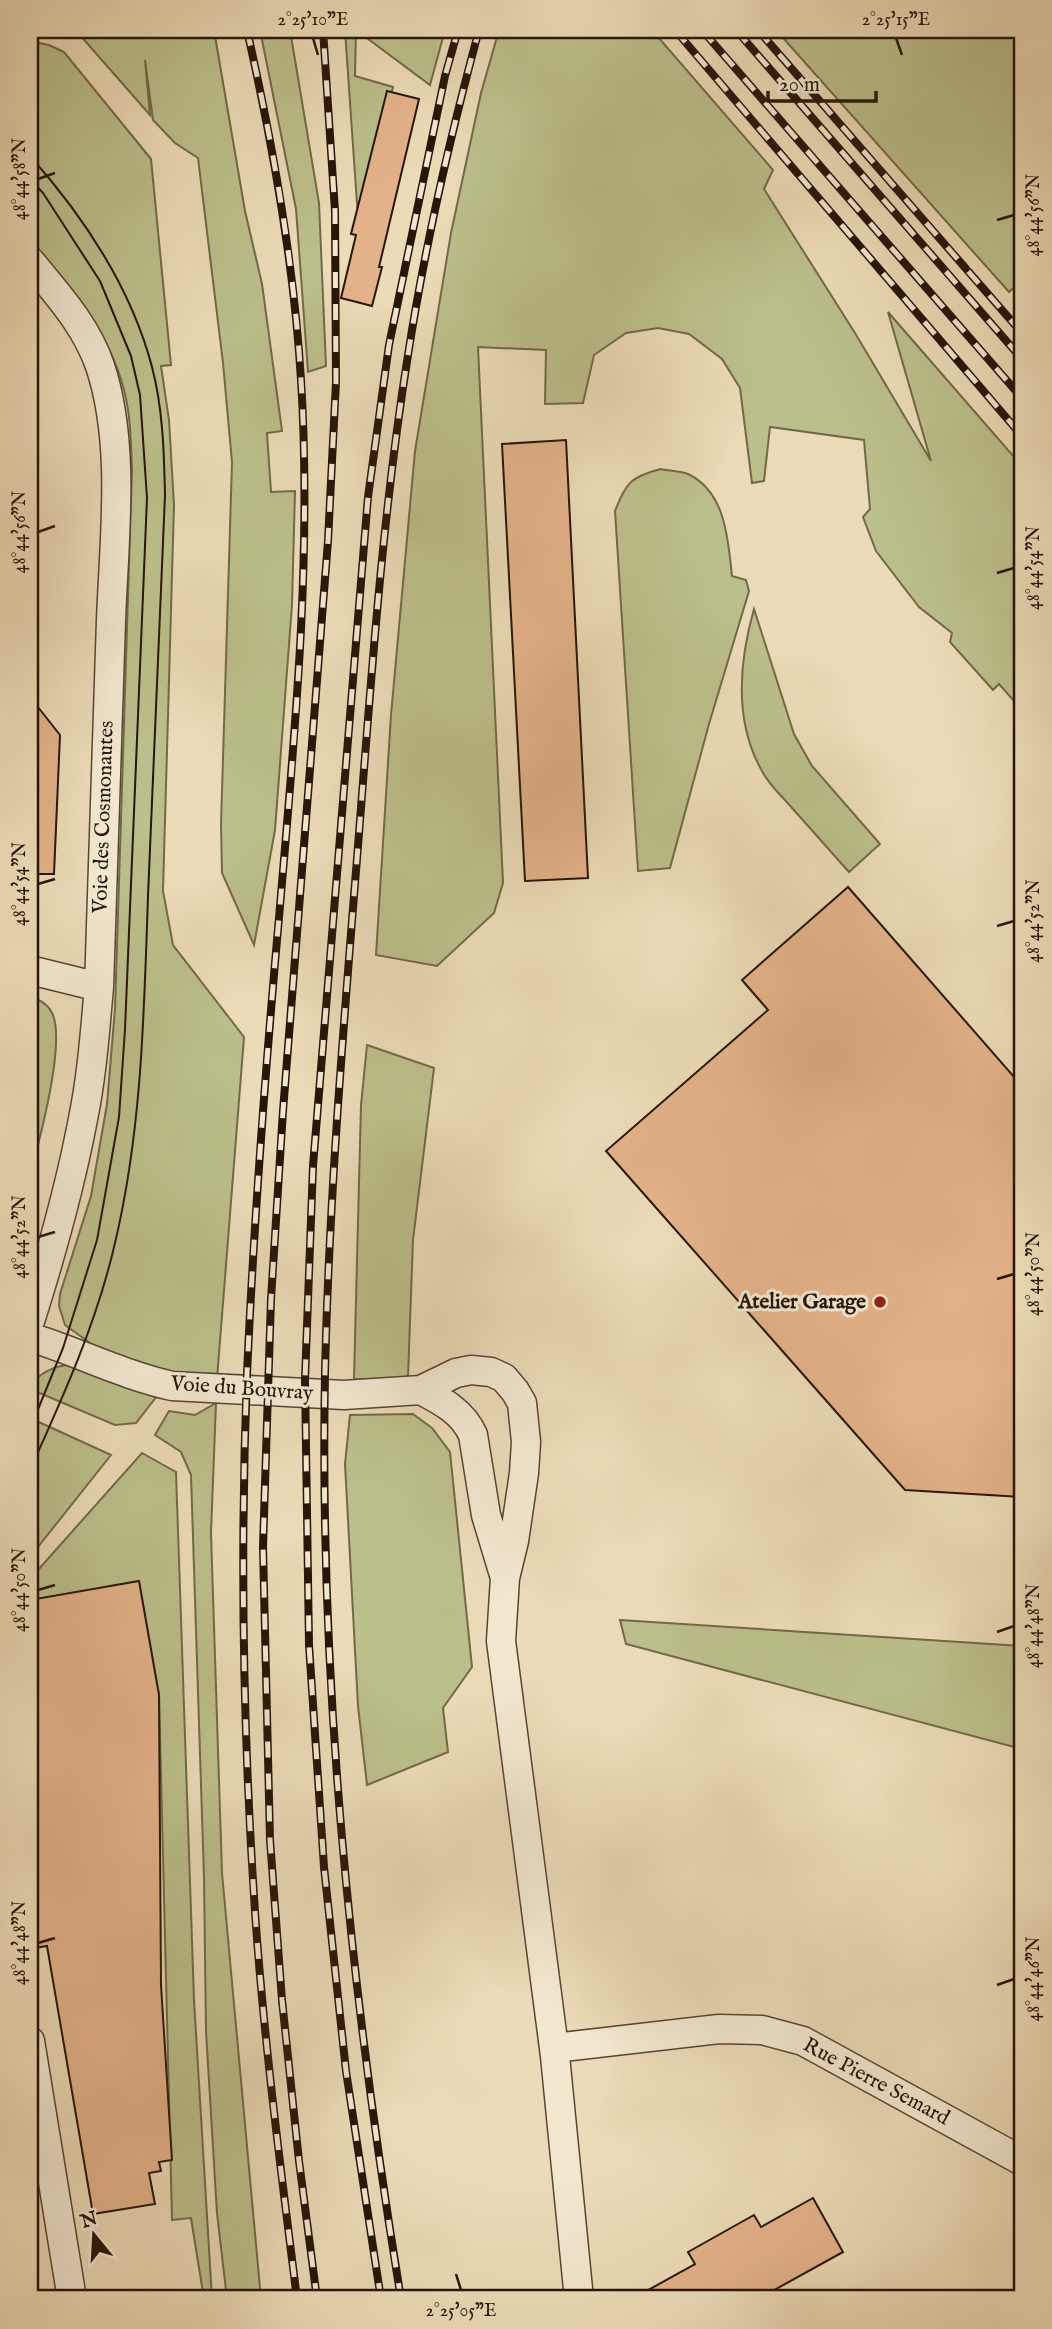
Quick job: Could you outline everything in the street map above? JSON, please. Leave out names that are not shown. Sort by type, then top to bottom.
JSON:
[{"type":"street","name":"Voie des Cosmonautes","points":[[30,261],[73,313],[88,338],[100,368],[112,417],[115,459],[99,986],[93,1055],[84,1118],[71,1177],[30,1321]]},
{"type":"street","points":[[30,970],[99,986]]},
{"type":"street","name":"Voie du Bouvray","points":[[30,1337],[145,1380],[172,1386],[344,1395],[421,1390],[456,1373],[479,1369],[504,1378],[522,1403],[525,1419],[524,1473],[514,1541],[505,1578]]},
{"type":"street","points":[[421,1390],[454,1410],[470,1427],[486,1515],[505,1578],[501,1642],[554,2048],[579,2299]]},
{"type":"street","name":"Rue Pierre Semard","points":[[554,2048],[719,2029],[762,2030],[803,2041],[1022,2161]]},
{"type":"street","points":[[30,2041],[72,2299]]},
{"type":"green space","points":[[72,30],[214,30],[245,211],[262,284],[282,431],[267,433],[271,492],[295,491],[292,605],[275,830],[254,945],[222,873],[221,824],[232,462],[198,158],[175,143],[153,120],[145,60],[150,115],[79,34]]},
{"type":"green space","points":[[260,30],[290,30],[319,203],[326,366],[308,372],[296,209]]},
{"type":"green space","points":[[345,30],[356,30],[355,76],[393,87],[358,218]]},
{"type":"green space","points":[[356,30],[445,30],[430,85]]},
{"type":"green space","points":[[499,30],[652,30],[773,170],[764,189],[855,333],[931,461],[888,312],[1022,466],[1022,710],[999,684],[993,690],[950,642],[952,633],[919,607],[876,551],[863,517],[870,509],[864,440],[770,427],[764,481],[752,483],[740,388],[722,359],[689,334],[658,328],[626,333],[594,355],[583,403],[545,404],[546,350],[478,347],[503,883],[494,913],[437,966],[376,955],[391,715],[415,451],[451,233],[481,93]]},
{"type":"green space","points":[[776,30],[1022,30],[1022,280],[1009,292]]},
{"type":"green space","points":[[30,41],[64,52],[151,159],[171,365],[161,366],[169,420],[174,505],[163,891],[173,945],[244,1037],[217,1379],[168,1374],[104,1353],[65,1325],[59,1306],[60,1294],[91,1196],[107,1104],[115,1009],[132,469],[128,410],[115,361],[77,298],[30,240]]},
{"type":"green space","points":[[661,469],[688,474],[710,492],[723,518],[732,576],[746,580],[749,591],[670,868],[638,871],[615,511],[631,482]]},
{"type":"green space","points":[[754,609],[794,734],[812,766],[880,844],[849,872],[772,786],[753,752],[743,712],[742,692],[745,650]]},
{"type":"green space","points":[[30,996],[51,1011],[56,1044],[50,1092],[30,1176]]},
{"type":"green space","points":[[367,1045],[434,1068],[413,1240],[408,1376],[394,1380],[354,1379],[361,1105]]},
{"type":"green space","points":[[66,1365],[157,1396],[136,1423],[115,1425],[30,1389],[30,1385],[42,1374]]},
{"type":"green space","points":[[216,1403],[211,1533],[222,1873],[261,2299],[227,2299],[217,2213],[206,2032],[204,1878],[191,1475],[181,1452],[155,1435],[169,1411],[195,1415]]},
{"type":"green space","points":[[413,1414],[432,1428],[450,1452],[472,1667],[443,1708],[448,1752],[367,1785],[358,1706],[345,1464],[350,1415]]},
{"type":"green space","points":[[30,1418],[111,1455],[30,1557]]},
{"type":"green space","points":[[142,1453],[176,1472],[194,2000],[212,2299],[204,2299],[191,2218],[172,2220],[159,1695],[139,1582],[30,1600],[30,1579]]},
{"type":"green space","points":[[620,1620],[1022,1646],[1022,1749],[626,1644]]},
{"type":"building","points":[[387,91],[419,99],[372,306],[341,298],[356,235],[351,234]]},
{"type":"building","points":[[566,440],[588,878],[525,881],[502,444]]},
{"type":"building","points":[[30,697],[60,735],[54,874],[30,874]]},
{"type":"building","name":"Atelier Garage","points":[[848,887],[1022,1086],[1022,1497],[905,1490],[606,1151],[768,1010],[742,980]]},
{"type":"building","points":[[139,1581],[159,1695],[161,1985],[172,2160],[159,2162],[161,2171],[149,2173],[155,2204],[93,2214],[47,1946],[35,1948],[30,1919],[30,1600]]},
{"type":"building","points":[[813,2198],[843,2252],[758,2299],[632,2299],[695,2264],[688,2252],[754,2215],[761,2227]]},
{"type":"tram line","points":[[30,156],[87,229],[119,281],[132,309],[152,367],[159,399],[165,495],[143,1027],[131,1157],[115,1243],[99,1302],[67,1387],[30,1470]]},
{"type":"tram line","points":[[30,179],[43,193],[100,281],[131,356],[140,395],[147,498],[119,1117],[97,1240],[63,1348],[30,1429]]},
{"type":"railway","points":[[247,30],[274,160],[288,248],[298,336],[304,446],[300,643],[265,1082],[250,1316],[243,1576],[245,1711],[255,1912],[268,2058],[297,2299]]},
{"type":"railway","points":[[317,2299],[282,2000],[270,1840],[263,1547],[271,1299],[283,1111],[328,541],[336,382],[335,211],[323,30]]},
{"type":"railway","points":[[381,2299],[346,2071],[324,1867],[309,1645],[305,1380],[313,1166],[368,497],[389,345],[445,76],[458,30]]},
{"type":"railway","points":[[401,2299],[353,1954],[333,1722],[324,1490],[327,1307],[348,977],[373,661],[391,477],[408,355],[430,232],[479,30]]},
{"type":"railway","points":[[675,30],[1022,436]]},
{"type":"railway","points":[[702,30],[1022,398]]},
{"type":"railway","points":[[736,30],[1022,359]]},
{"type":"railway","points":[[758,30],[1022,333]]},
{"type":"place","name":"Atelier Garage","points":[[880,1302]]}]
